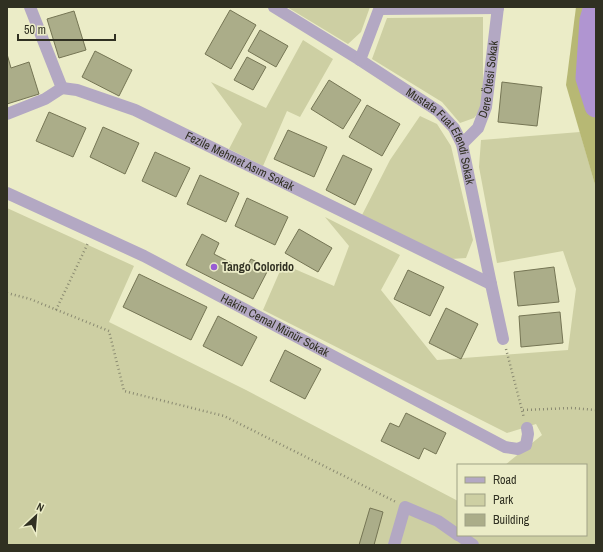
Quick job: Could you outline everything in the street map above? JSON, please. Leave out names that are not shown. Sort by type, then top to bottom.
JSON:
[{"type":"street","points":[[7,114],[45,99],[62,88],[30,7]]},
{"type":"street","name":"Mustafa Fuat Efendi Sokak","points":[[274,7],[360,60],[438,111],[454,128],[462,144],[490,284],[504,339]]},
{"type":"street","points":[[360,60],[380,8],[498,7]]},
{"type":"street","name":"Dere Ötesi Sokak","points":[[462,144],[478,128],[486,107],[498,7]]},
{"type":"street","name":"Fezile Mehmet Asım Sokak","points":[[62,88],[77,90],[135,110],[490,284]]},
{"type":"street","name":"Hakim Cemal Münür Sokak","points":[[7,193],[93,231],[151,259],[505,447],[518,449],[526,445],[528,434],[527,428]]},
{"type":"street","points":[[394,545],[405,507],[438,521],[457,534]]},
{"type":"street","points":[[460,536],[473,545]]},
{"type":"path","points":[[56,310],[93,231]]},
{"type":"path","points":[[7,293],[30,299],[109,331],[124,392],[224,416],[405,507]]},
{"type":"path","points":[[504,339],[527,428]]},
{"type":"path","points":[[522,410],[572,408],[596,410]]},
{"type":"green space","points":[[287,7],[370,7],[361,32],[348,44]]},
{"type":"green space","points":[[576,7],[596,7],[596,188],[566,85]]},
{"type":"green space","points":[[483,17],[483,107],[474,118],[460,123],[442,102],[372,59],[387,18]]},
{"type":"green space","points":[[303,40],[333,59],[300,117],[287,111],[263,166],[229,149],[242,124],[211,82],[266,108]]},
{"type":"green space","points":[[420,116],[437,124],[451,146],[473,240],[466,258],[451,259],[362,215],[390,160]]},
{"type":"green space","points":[[580,132],[596,188],[596,545],[7,545],[7,208],[134,266],[109,322],[246,390],[457,500],[457,536],[587,536],[587,464],[506,464],[542,435],[536,424],[507,433],[263,310],[283,264],[334,286],[349,246],[325,217],[400,255],[381,290],[437,360],[568,350],[576,289],[563,251],[497,263],[479,167],[481,140]]},
{"type":"building","points":[[230,10],[256,25],[231,69],[205,54]]},
{"type":"building","points":[[74,11],[86,50],[59,58],[47,19]]},
{"type":"building","points":[[260,30],[288,46],[276,67],[248,51]]},
{"type":"building","points":[[95,51],[132,70],[119,96],[82,77]]},
{"type":"building","points":[[7,54],[11,68],[29,62],[39,94],[7,104]]},
{"type":"building","points":[[247,57],[266,67],[253,90],[234,80]]},
{"type":"building","points":[[329,80],[361,100],[343,129],[311,109]]},
{"type":"building","points":[[502,82],[542,87],[537,126],[498,122]]},
{"type":"building","points":[[367,105],[400,124],[382,156],[349,137]]},
{"type":"building","points":[[49,112],[86,128],[73,157],[36,141]]},
{"type":"building","points":[[103,127],[139,143],[125,174],[90,157]]},
{"type":"building","points":[[288,130],[327,147],[314,177],[274,159]]},
{"type":"building","points":[[155,152],[190,168],[176,197],[142,181]]},
{"type":"building","points":[[343,155],[372,169],[355,205],[326,190]]},
{"type":"building","points":[[200,175],[239,193],[226,222],[187,204]]},
{"type":"building","points":[[247,198],[288,217],[275,245],[235,226]]},
{"type":"building","points":[[299,229],[332,248],[318,272],[285,253]]},
{"type":"building","name":"Tango Colorido","points":[[202,234],[219,243],[214,254],[245,270],[251,259],[269,268],[253,299],[186,265]]},
{"type":"building","points":[[554,267],[559,302],[518,306],[514,272]]},
{"type":"building","points":[[408,270],[444,287],[430,316],[394,299]]},
{"type":"building","points":[[139,274],[207,307],[191,340],[123,307]]},
{"type":"building","points":[[446,308],[478,324],[461,359],[429,343]]},
{"type":"building","points":[[560,312],[563,343],[521,347],[519,316]]},
{"type":"building","points":[[218,316],[257,337],[242,366],[203,346]]},
{"type":"building","points":[[285,350],[321,369],[305,399],[270,381]]},
{"type":"building","points":[[406,413],[446,433],[436,454],[424,448],[419,459],[381,441],[390,423],[399,427]]},
{"type":"building","points":[[370,508],[383,512],[374,545],[359,545]]},
{"type":"waterway","points":[[595,7],[591,20],[587,78],[596,106]]},
{"type":"place","name":"Tango Colorido","points":[[214,267]]}]
